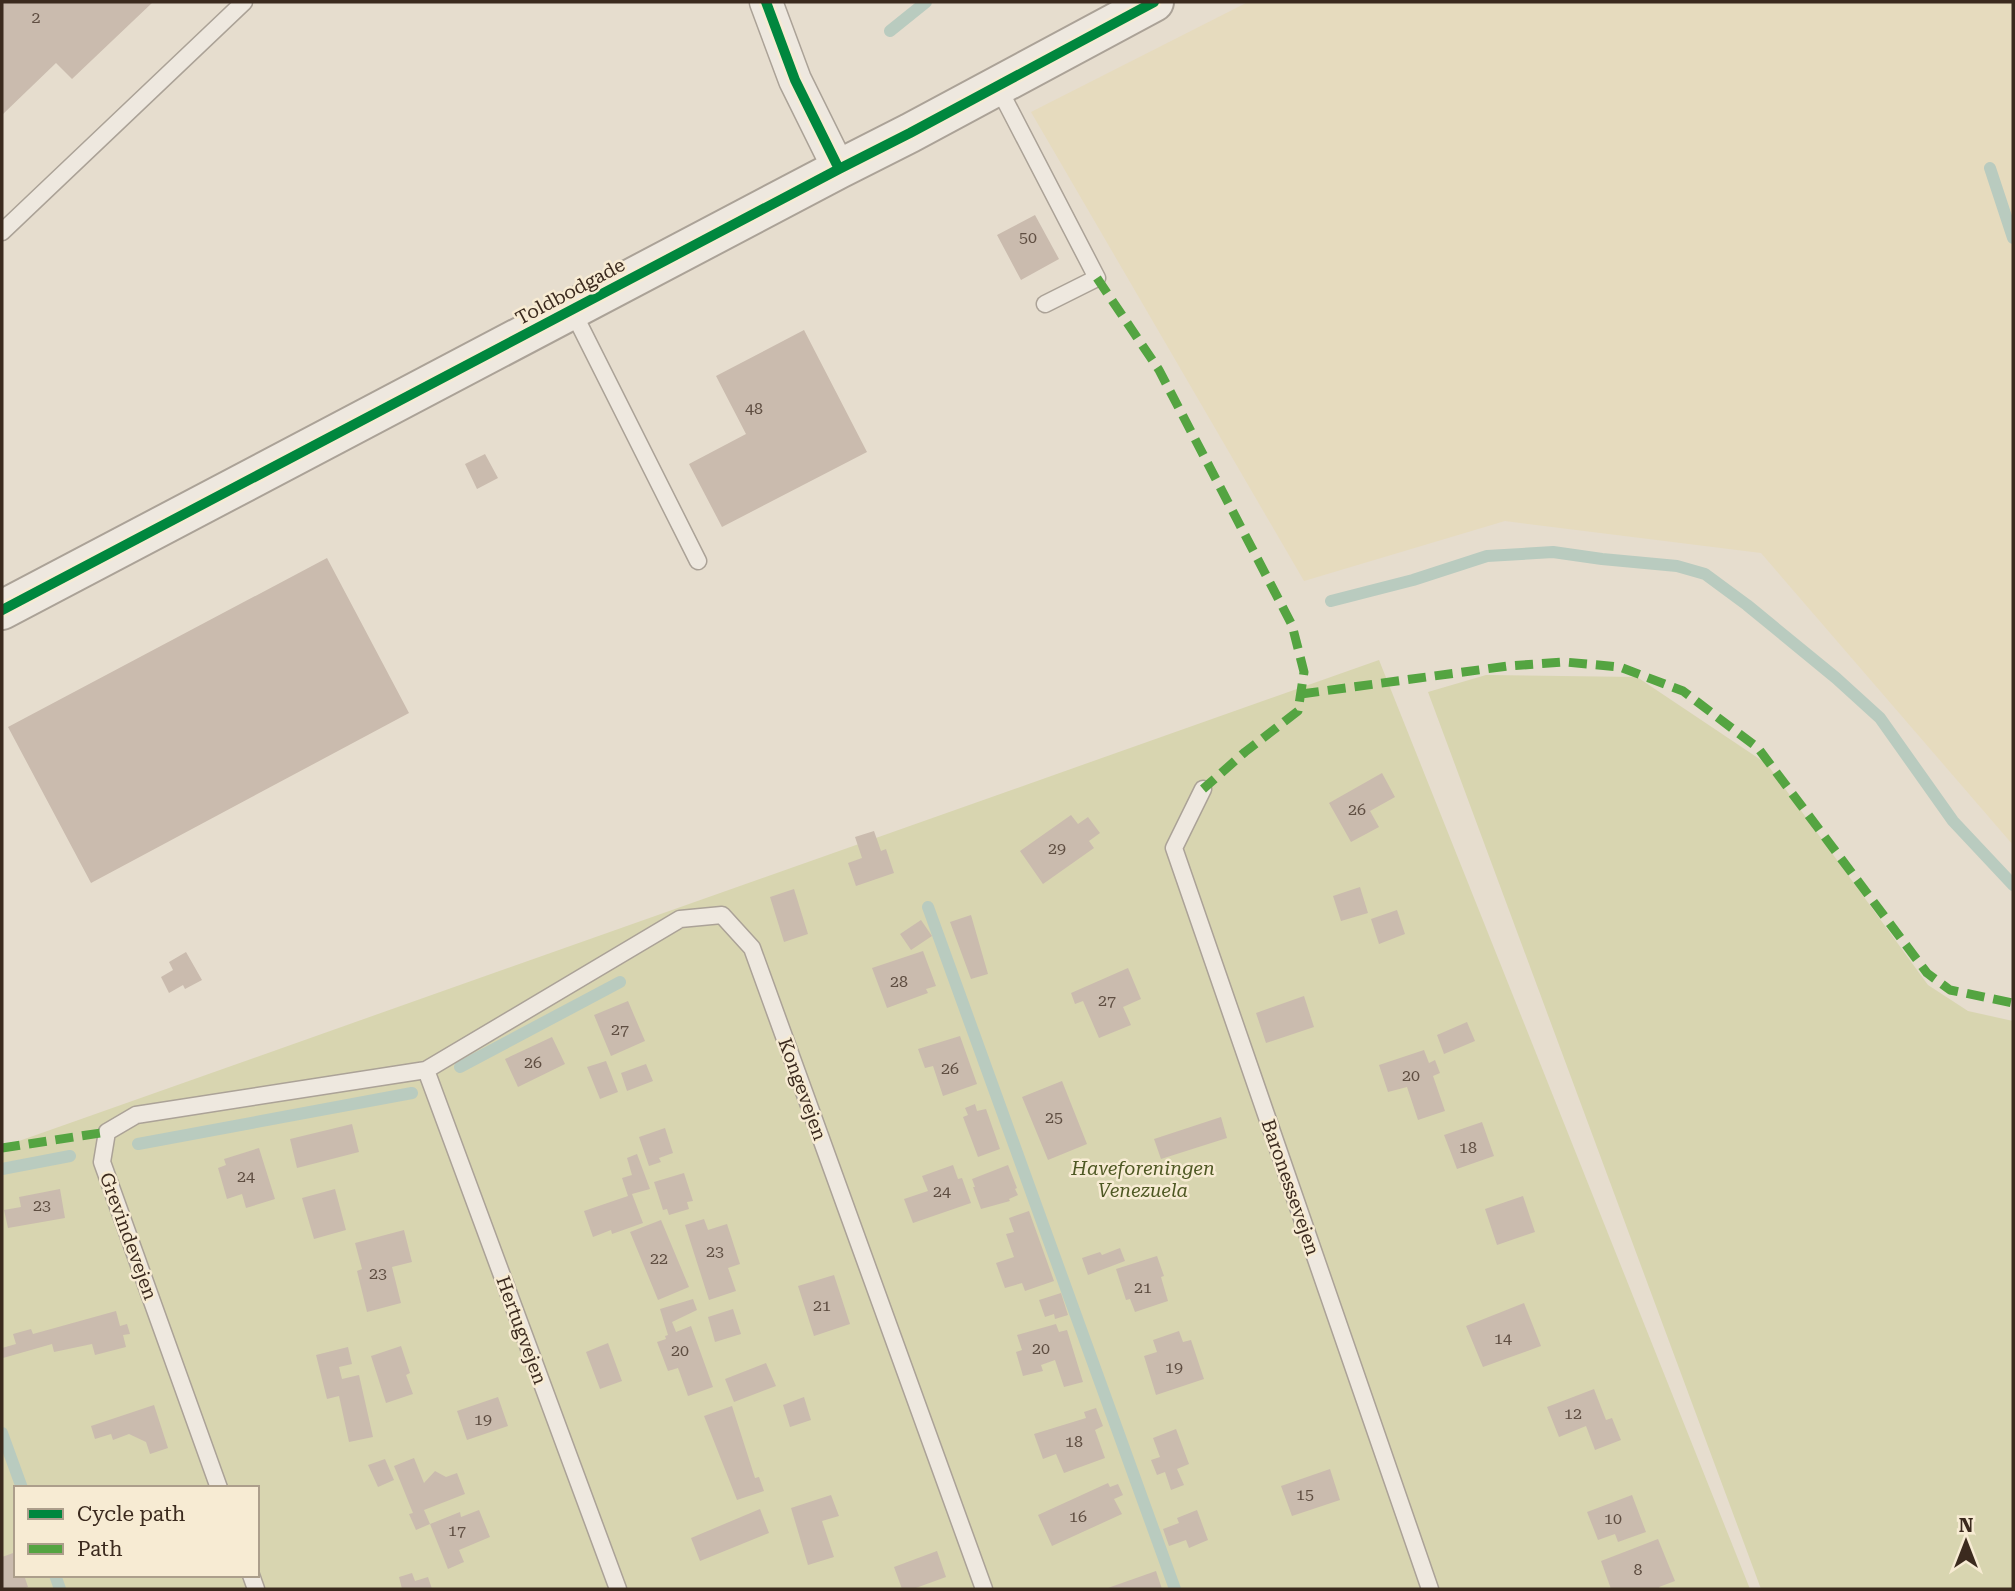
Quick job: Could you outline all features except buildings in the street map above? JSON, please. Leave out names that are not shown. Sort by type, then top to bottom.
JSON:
[{"type":"street","points":[[766,2],[795,80],[839,169]]},
{"type":"street","name":"Toldbodgade","points":[[2,610],[1154,2]]},
{"type":"lane","points":[[2,232],[244,2]]},
{"type":"lane","points":[[997,85],[1097,278],[1045,304]]},
{"type":"lane","points":[[572,310],[698,561]]},
{"type":"lane","name":"Baronessevejen","points":[[1203,789],[1174,848],[1430,1589]]},
{"type":"lane","name":"Kongevejen","points":[[426,1070],[680,919],[722,915],[752,948],[984,1589]]},
{"type":"lane","name":"Grevindevejen","points":[[218,1486],[102,1163],[107,1132],[136,1115],[426,1070]]},
{"type":"lane","name":"Hertugvejen","points":[[426,1070],[618,1589]]},
{"type":"shaded area","points":[[1248,2],[2013,2],[2013,845],[1761,553],[1505,521],[1304,581],[1031,112]]},
{"type":"green space","name":"Haveforeningen Venezuela","points":[[1379,660],[1750,1589],[2,1589],[2,1147]]},
{"type":"green space","points":[[1486,675],[1637,677],[1767,764],[1928,985],[1968,1011],[2013,1021],[2013,1589],[1761,1589],[1428,692]]},
{"type":"waterway","points":[[890,31],[926,2]]},
{"type":"waterway","points":[[1990,168],[2013,238]]},
{"type":"waterway","points":[[1331,601],[1413,580],[1487,556],[1553,552],[1677,566],[1705,574],[1836,678],[1880,718],[1953,821],[2013,885]]},
{"type":"waterway","points":[[928,907],[1175,1589]]},
{"type":"waterway","points":[[460,1067],[620,982]]},
{"type":"waterway","points":[[138,1144],[412,1093]]},
{"type":"waterway","points":[[2,1169],[70,1156]]},
{"type":"waterway","points":[[2,1433],[21,1486]]},
{"type":"waterway","points":[[56,1577],[60,1589]]},
{"type":"marked path","points":[[1097,278],[1159,370],[1292,625],[1304,672],[1298,711],[1203,789]]},
{"type":"marked path","points":[[1301,694],[1508,666],[1565,662],[1620,667],[1683,691],[1758,748],[1927,973],[1950,990],[2013,1003]]},
{"type":"marked path","points":[[2,1148],[107,1132]]},
{"type":"cycle path","points":[[766,2],[795,80],[839,169]]},
{"type":"cycle path","points":[[2,610],[1154,2]]}]
